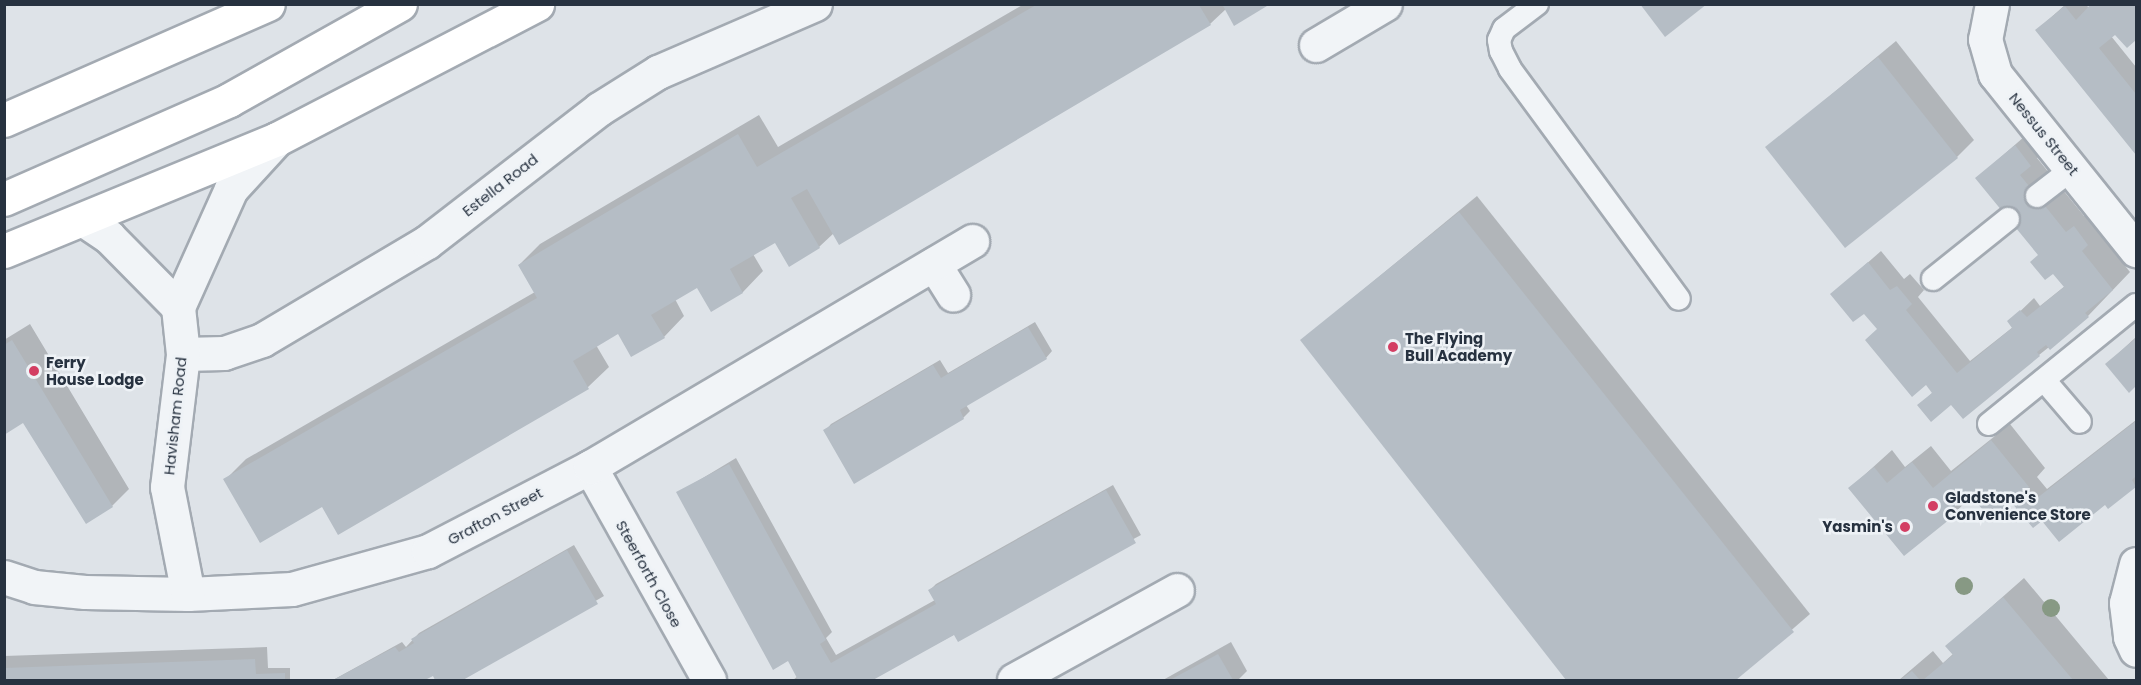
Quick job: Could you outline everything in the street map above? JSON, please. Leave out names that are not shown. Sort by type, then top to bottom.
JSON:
[{"type":"main road","points":[[4,120],[268,4]]},
{"type":"main road","points":[[4,199],[229,100],[400,4]]},
{"type":"main road","points":[[4,250],[84,220],[277,139],[537,4]]},
{"type":"street","name":"Estella Road","points":[[183,354],[224,353],[262,340],[428,242],[599,109],[649,78],[815,4]]},
{"type":"street","points":[[1316,45],[1385,4]]},
{"type":"street","name":"Nessus Street","points":[[1992,4],[1985,39],[1995,74],[2136,250]]},
{"type":"street","points":[[84,220],[109,237],[178,307],[231,189],[277,139]]},
{"type":"street","name":"Grafton Street","points":[[4,577],[34,587],[85,592],[188,594],[292,589],[428,551],[590,467],[972,241]]},
{"type":"street","points":[[934,264],[953,294]]},
{"type":"street","name":"Havisham Road","points":[[178,307],[183,354],[167,487],[188,594]]},
{"type":"street","name":"Steerforth Close","points":[[590,467],[709,681]]},
{"type":"street","points":[[2136,564],[2126,603],[2130,637],[2136,650]]},
{"type":"street","points":[[1014,681],[1177,590]]},
{"type":"lane","points":[[1537,4],[1503,29],[1499,40],[1501,51],[1510,69],[1679,299]]},
{"type":"lane","points":[[2037,196],[2072,169]]},
{"type":"lane","points":[[1933,279],[2008,219]]},
{"type":"lane","points":[[1989,424],[2136,305]]},
{"type":"lane","points":[[2044,380],[2080,422]]},
{"type":"building","points":[[1222,4],[1266,4],[1267,6],[1234,26]]},
{"type":"building","points":[[1640,4],[1707,4],[1665,37]]},
{"type":"building","points":[[2091,4],[2136,4],[2136,40],[2127,48],[2115,35],[2099,48],[2136,94],[2136,155],[2035,30],[2065,6],[2076,20]]},
{"type":"building","points":[[1036,5],[1199,5],[1211,25],[839,245],[807,189],[791,198],[820,248],[789,267],[775,243],[730,269],[743,293],[711,312],[697,288],[651,315],[665,338],[631,357],[618,334],[573,361],[589,389],[338,535],[322,507],[260,543],[223,479],[537,298],[518,265],[738,134],[757,167]]},
{"type":"building","points":[[1878,57],[1958,158],[1845,248],[1765,147]]},
{"type":"building","points":[[2015,145],[2031,166],[2020,175],[2066,232],[2074,226],[2088,245],[2082,251],[2113,290],[2085,313],[2089,317],[2050,350],[2046,345],[2037,352],[2040,356],[1963,419],[1951,405],[1931,422],[1917,405],[1932,393],[1926,385],[1912,397],[1865,340],[1877,329],[1864,314],[1853,322],[1830,294],[1868,262],[1890,290],[1897,286],[1912,304],[1906,310],[1957,373],[2012,328],[2007,321],[2020,310],[2027,317],[2064,287],[2053,274],[2045,280],[2030,262],[2038,255],[1975,178]]},
{"type":"building","points":[[1459,212],[1794,632],[1736,680],[1566,680],[1300,340]]},
{"type":"building","points":[[1028,327],[1047,359],[960,410],[964,419],[854,484],[823,430],[933,365],[941,378]]},
{"type":"building","points":[[2136,338],[2136,386],[2129,393],[2105,364]]},
{"type":"building","points":[[12,340],[113,507],[86,524],[23,423],[4,435],[4,345]]},
{"type":"building","points":[[2136,421],[2136,476],[2132,480],[2136,487],[2108,509],[2105,505],[2059,542],[2042,521],[2033,528],[2011,502],[1990,519],[1970,494],[1950,510],[1955,515],[1904,556],[1848,488],[1874,467],[1887,483],[1912,462],[1933,488],[1991,440],[2029,487],[2020,495],[2028,505]]},
{"type":"building","points":[[729,464],[826,640],[820,644],[831,663],[936,604],[928,590],[1106,490],[1136,543],[958,642],[954,635],[873,680],[798,680],[788,661],[773,670],[676,492]]},
{"type":"building","points":[[567,550],[598,604],[463,680],[435,680],[433,676],[425,680],[333,680],[395,647],[399,652],[414,643],[411,639]]},
{"type":"building","points":[[2003,597],[2073,680],[1923,680],[1953,655],[1945,646]]},
{"type":"building","points":[[1218,654],[1233,680],[1170,680]]},
{"type":"building","points":[[255,659],[256,674],[285,673],[285,680],[4,680],[4,668]]},
{"type":"building","points":[[1912,671],[1920,680],[1900,680]]},
{"type":"place","name":"The Flying Bull Academy","points":[[1393,347]]},
{"type":"place","name":"Ferry House Lodge","points":[[34,371]]},
{"type":"place","name":"Gladstone's Convenience Store","points":[[1933,506]]},
{"type":"place","name":"Yasmin's","points":[[1905,527]]}]
